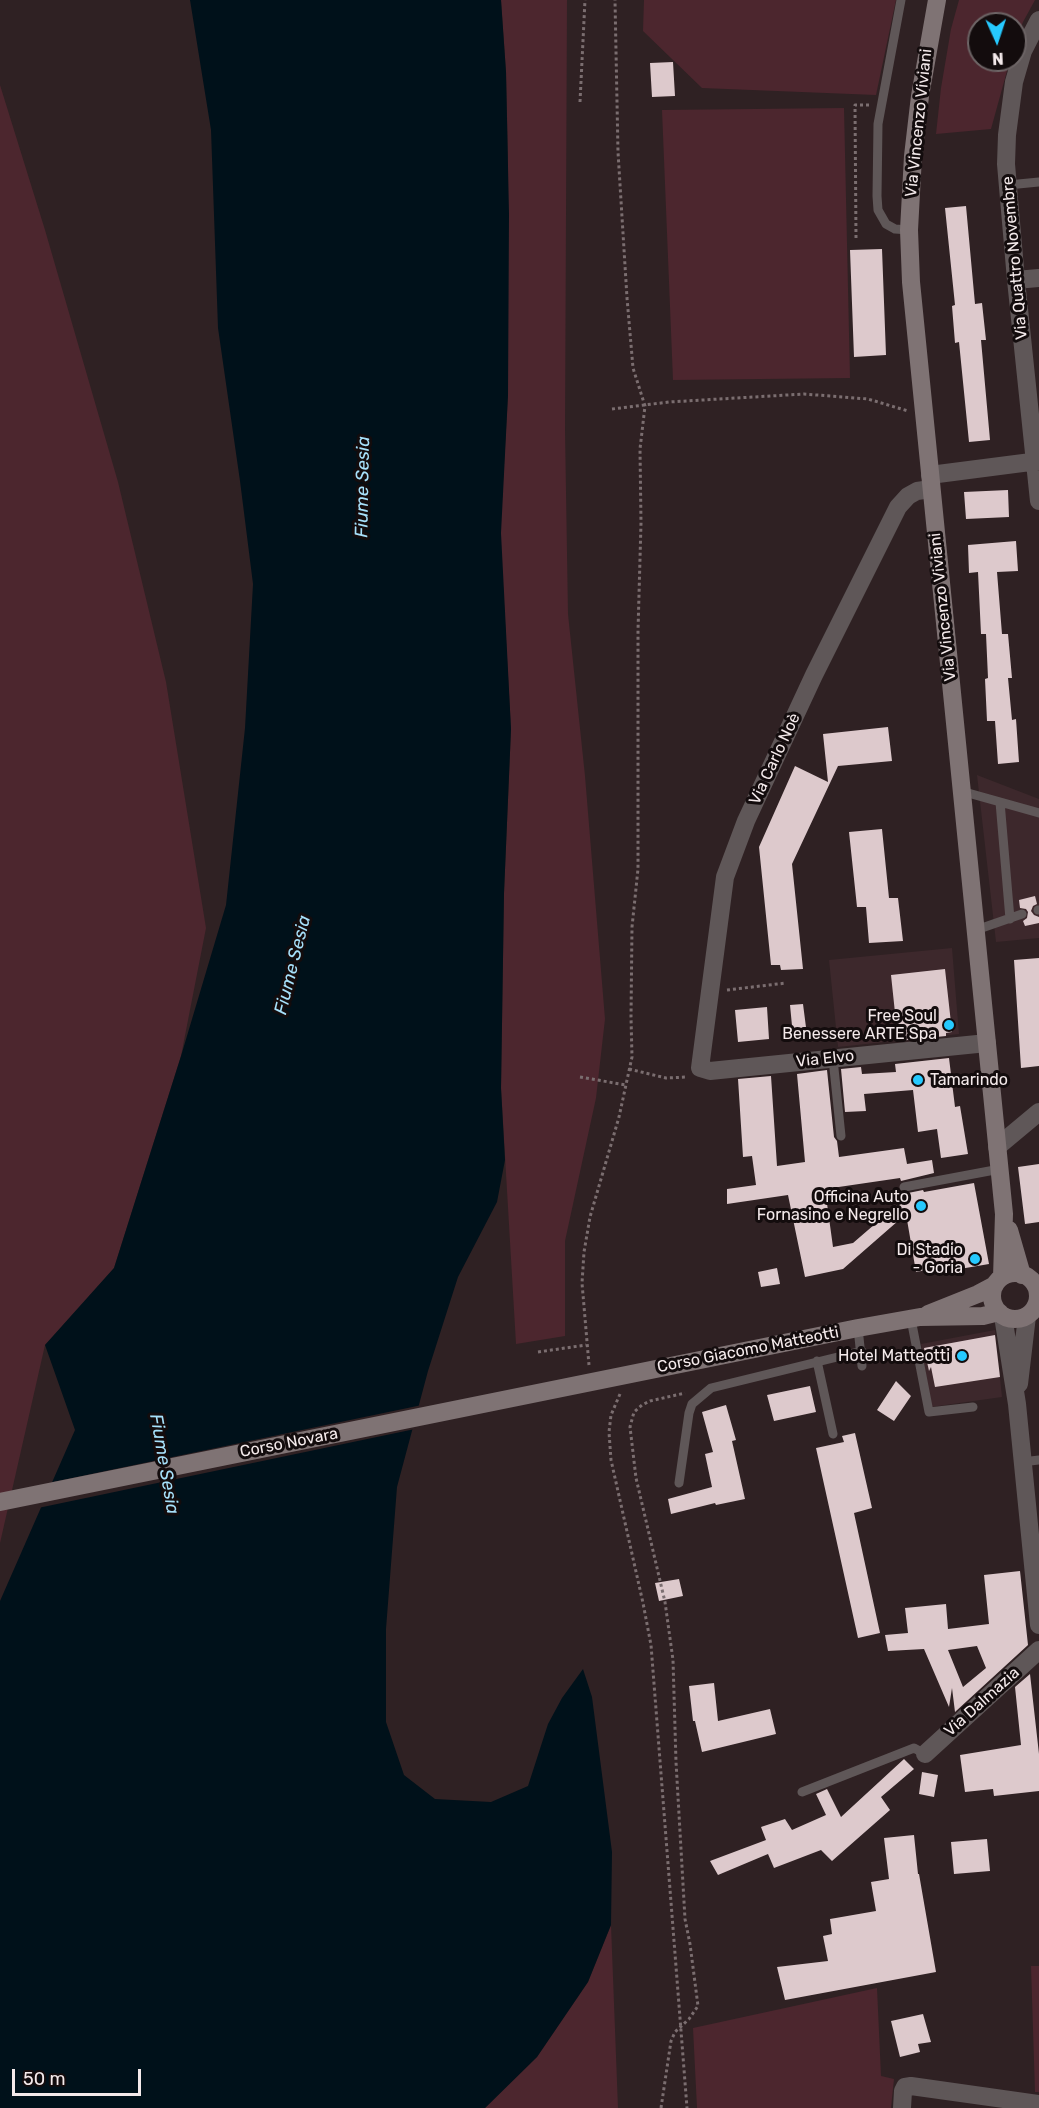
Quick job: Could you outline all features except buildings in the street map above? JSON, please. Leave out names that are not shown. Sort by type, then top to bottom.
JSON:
[{"type":"main road","name":"Via Vincenzo Viviani","points":[[937,0],[920,96],[913,156],[909,230],[911,282],[1004,1214],[999,1281]]},
{"type":"main road","name":"Via Vincenzo Viviani","points":[[1004,1214],[1031,1279]]},
{"type":"main road","points":[[1012,1274],[1031,1279],[1037,1291],[1035,1309],[1014,1319],[1001,1314],[992,1299],[999,1281],[1012,1274]]},
{"type":"main road","name":"Corso Giacomo Matteotti","points":[[915,1318],[978,1294],[999,1281]]},
{"type":"main road","name":"Corso Giacomo Matteotti","points":[[584,1383],[915,1318],[1001,1314]]},
{"type":"main road","name":"Corso Novara","points":[[0,1502],[584,1383]]},
{"type":"street","name":"Via Quattro Novembre","points":[[1039,20],[1023,51],[1014,82],[1007,135],[1008,185],[1016,280],[1037,461],[1039,501]]},
{"type":"street","points":[[1016,280],[1039,278]]},
{"type":"street","name":"Via Carlo Noè","points":[[700,1068],[725,877],[746,820],[814,675],[898,507],[908,496],[930,482],[1037,461]]},
{"type":"street","name":"Via Elvo","points":[[700,1068],[710,1071],[987,1043]]},
{"type":"street","points":[[997,1147],[1039,1112]]},
{"type":"street","points":[[1017,1404],[1035,1309]]},
{"type":"street","points":[[1001,1314],[1017,1404],[1031,1461],[1039,1625]]},
{"type":"street","name":"Via Dalmazia","points":[[926,1754],[1039,1650]]},
{"type":"street","points":[[902,2108],[903,2091],[905,2087],[911,2086],[1039,2104]]},
{"type":"lane","points":[[901,0],[881,105],[877,196],[879,210],[886,224],[895,229],[909,230]]},
{"type":"lane","points":[[1008,185],[1039,182]]},
{"type":"lane","points":[[961,791],[1039,813]]},
{"type":"lane","points":[[1000,802],[1010,919]]},
{"type":"lane","points":[[976,930],[1022,914]]},
{"type":"lane","points":[[833,1059],[841,1136]]},
{"type":"lane","points":[[904,1187],[1000,1169]]},
{"type":"lane","points":[[915,1318],[929,1412],[973,1407]]},
{"type":"lane","points":[[858,1328],[862,1366]]},
{"type":"lane","points":[[679,1483],[692,1404],[711,1388],[862,1350]]},
{"type":"lane","points":[[817,1361],[833,1434]]},
{"type":"lane","points":[[802,1792],[914,1748],[926,1754]]},
{"type":"path","points":[[580,102],[585,0]]},
{"type":"path","points":[[584,1383],[586,1346],[582,1283],[584,1252],[590,1217],[619,1117],[633,1046],[632,927],[638,868],[640,449],[645,406],[633,368],[629,322],[618,152],[615,0]]},
{"type":"path","points":[[856,238],[855,105],[881,105]]},
{"type":"path","points":[[612,409],[669,402],[804,394],[868,399],[912,412]]},
{"type":"path","points":[[711,988],[723,990],[786,984]]},
{"type":"path","points":[[629,1070],[677,1079],[694,1075],[700,1068]]},
{"type":"path","points":[[580,1077],[626,1085]]},
{"type":"path","points":[[538,1352],[586,1346]]},
{"type":"path","points":[[634,1372],[619,1395],[611,1415],[609,1432],[611,1460],[651,1645],[687,2108]]},
{"type":"path","points":[[661,2108],[670,2041],[698,2006],[685,1919],[673,1660],[665,1602],[636,1478],[630,1427],[634,1412],[650,1401],[711,1388]]},
{"type":"shaded area","points":[[501,0],[567,0],[565,430],[568,614],[585,776],[605,1019],[596,1098],[565,1241],[565,1336],[516,1344],[501,1088],[504,893],[511,729],[500,533],[508,395],[508,160],[506,72]]},
{"type":"shaded area","points":[[644,0],[896,0],[876,95],[702,88],[643,31]]},
{"type":"shaded area","points":[[959,0],[1035,0],[1027,15],[1027,12],[967,12],[967,72],[1007,72],[991,129],[936,134],[951,29]]},
{"type":"shaded area","points":[[0,85],[45,230],[118,482],[166,682],[206,928],[181,1056],[114,1268],[45,1345],[0,1543]]},
{"type":"shaded area","points":[[844,108],[850,378],[673,380],[662,110]]},
{"type":"shaded area","points":[[977,775],[1039,799],[1039,938],[996,942]]},
{"type":"shaded area","points":[[952,948],[959,1034],[838,1047],[829,960]]},
{"type":"shaded area","points":[[995,1330],[1002,1397],[931,1407],[921,1344]]},
{"type":"shaded area","points":[[611,1925],[618,2108],[485,2108],[537,2057],[588,1982]]},
{"type":"shaded area","points":[[1031,1966],[1039,1966],[1039,2092],[1035,2092]]},
{"type":"shaded area","points":[[877,1988],[881,2076],[894,2079],[891,2108],[697,2108],[693,2028]]},
{"type":"water","name":"Fiume Sesia","points":[[190,0],[501,0],[506,72],[509,214],[508,395],[501,533],[511,729],[504,893],[501,1088],[505,1160],[497,1202],[458,1277],[428,1371],[397,1487],[386,1629],[386,1722],[404,1775],[435,1799],[491,1802],[528,1786],[548,1724],[562,1698],[583,1669],[592,1697],[612,1852],[611,1925],[588,1982],[537,2057],[485,2108],[0,2108],[0,1601],[75,1430],[45,1345],[114,1268],[226,905],[245,728],[253,584],[218,328],[211,130]]},
{"type":"pier","points":[[422,1405],[415,1429],[38,1508],[48,1483]]},
{"type":"place","name":"Free Soul Benessere ARTE Spa","points":[[949,1025]]},
{"type":"place","name":"Tamarindo","points":[[918,1080]]},
{"type":"place","name":"Officina Auto Fornasino e Negrello","points":[[921,1206]]},
{"type":"place","name":"Di Stadio - Goria","points":[[975,1259]]},
{"type":"place","name":"Hotel Matteotti","points":[[962,1356]]}]
